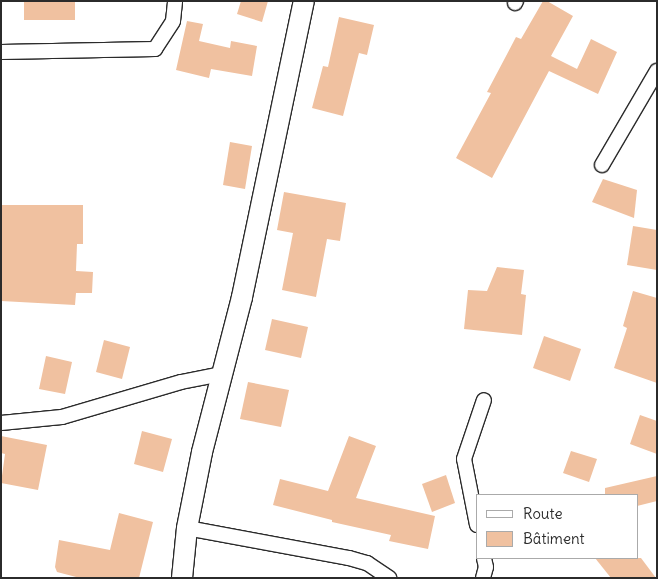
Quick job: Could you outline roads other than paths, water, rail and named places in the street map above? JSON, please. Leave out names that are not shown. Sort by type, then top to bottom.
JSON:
[{"type":"street","points":[[1,52],[155,48],[173,21],[175,1]]},
{"type":"street","points":[[182,578],[187,528],[222,374],[242,297],[304,1]]},
{"type":"street","points":[[602,165],[657,71]]},
{"type":"street","points":[[1,423],[62,417],[181,382],[222,374]]},
{"type":"street","points":[[476,520],[464,459],[484,400]]},
{"type":"street","points":[[187,528],[349,558],[367,563],[389,578]]},
{"type":"street","points":[[483,578],[486,567],[484,559]]}]
